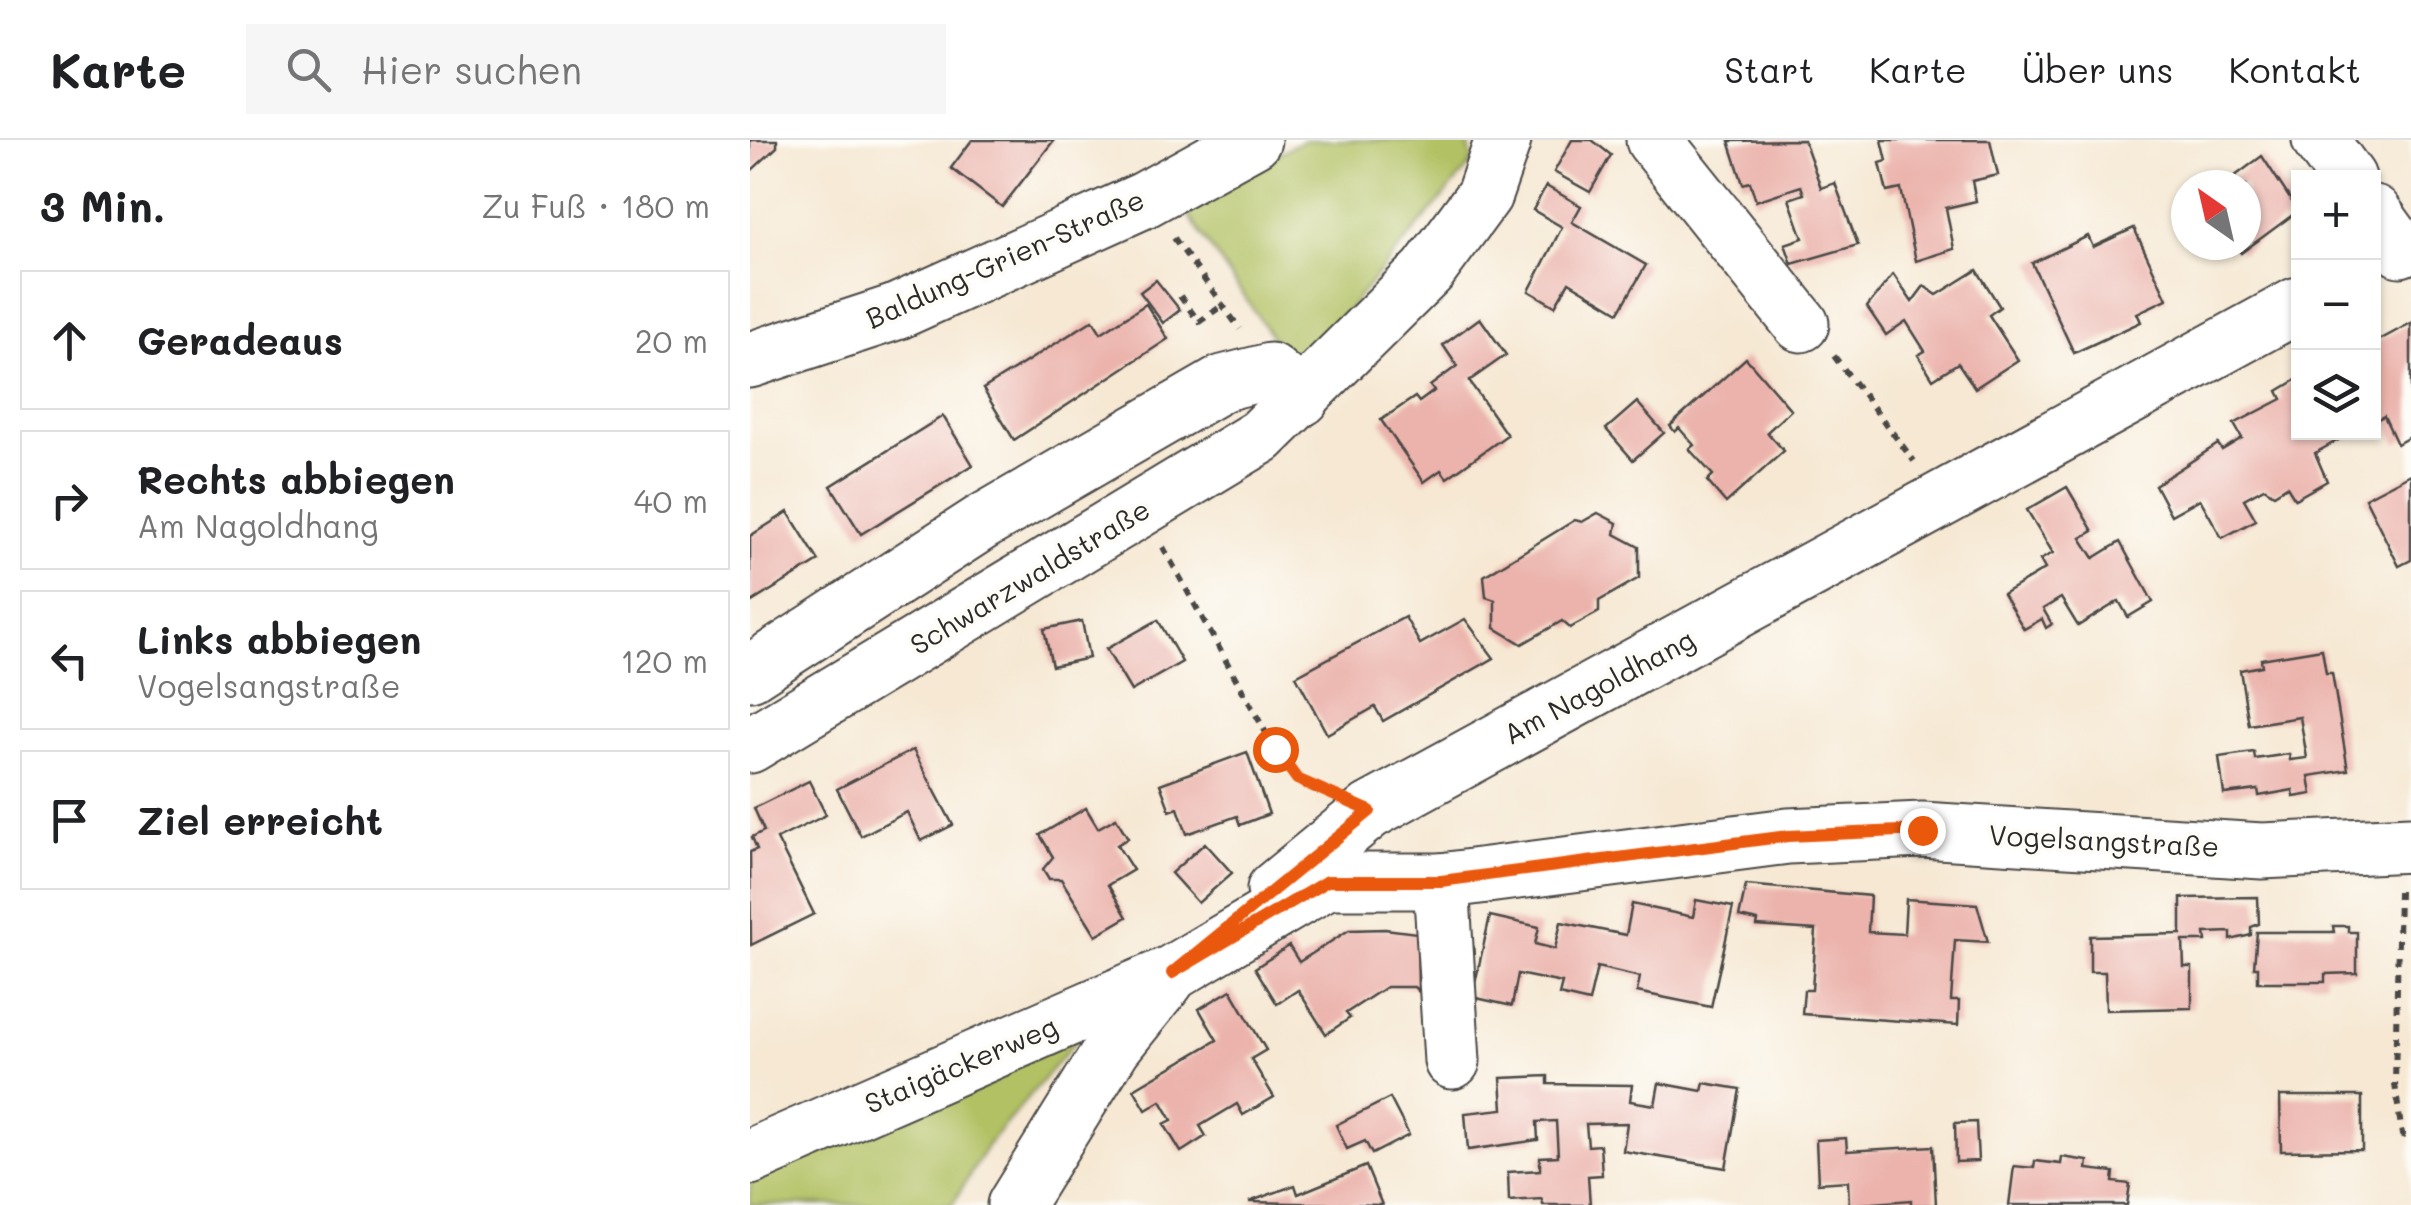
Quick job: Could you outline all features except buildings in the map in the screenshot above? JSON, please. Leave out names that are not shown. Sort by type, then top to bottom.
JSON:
[{"type":"street","name":"Baldung-Grien-Straße","points":[[750,360],[896,312],[1176,158],[1253,140]]},
{"type":"street","name":"Schwarzwaldstraße","points":[[750,744],[1145,510],[1261,436],[1428,271],[1484,195],[1503,140]]},
{"type":"street","points":[[1654,140],[1818,340]]},
{"type":"street","points":[[2320,140],[2342,170]]},
{"type":"street","name":"Am Nagoldhang","points":[[1015,1205],[1113,1047],[1172,973],[1370,811],[2291,309]]},
{"type":"street","points":[[750,673],[981,523],[1222,383],[1270,371],[1302,398]]},
{"type":"street","name":"Vogelsangstraße","points":[[1172,973],[1327,881],[1441,881],[1788,836],[1922,830],[2262,851],[2406,845]]},
{"type":"street","points":[[1441,881],[1452,1062]]},
{"type":"street","name":"Staigäckerweg","points":[[750,1157],[1172,973]]},
{"type":"path","points":[[1172,235],[1243,333]]},
{"type":"path","points":[[1180,296],[1199,322],[1223,305]]},
{"type":"path","points":[[1818,340],[1892,428]]},
{"type":"path","points":[[1184,587],[1275,749],[1297,779],[1370,811]]},
{"type":"path","points":[[2406,845],[2395,1084],[2402,1135],[2411,1138]]},
{"type":"green space","points":[[1304,140],[1467,140],[1473,162],[1302,364],[1272,337],[1189,216],[1199,194]]},
{"type":"green space","points":[[1091,1023],[987,1146],[952,1205],[750,1205],[750,1171]]},
{"type":"route","points":[[1275,749],[1297,779],[1321,793],[1370,811],[1172,973],[1327,881],[1441,881],[1788,836],[1922,830]]}]
